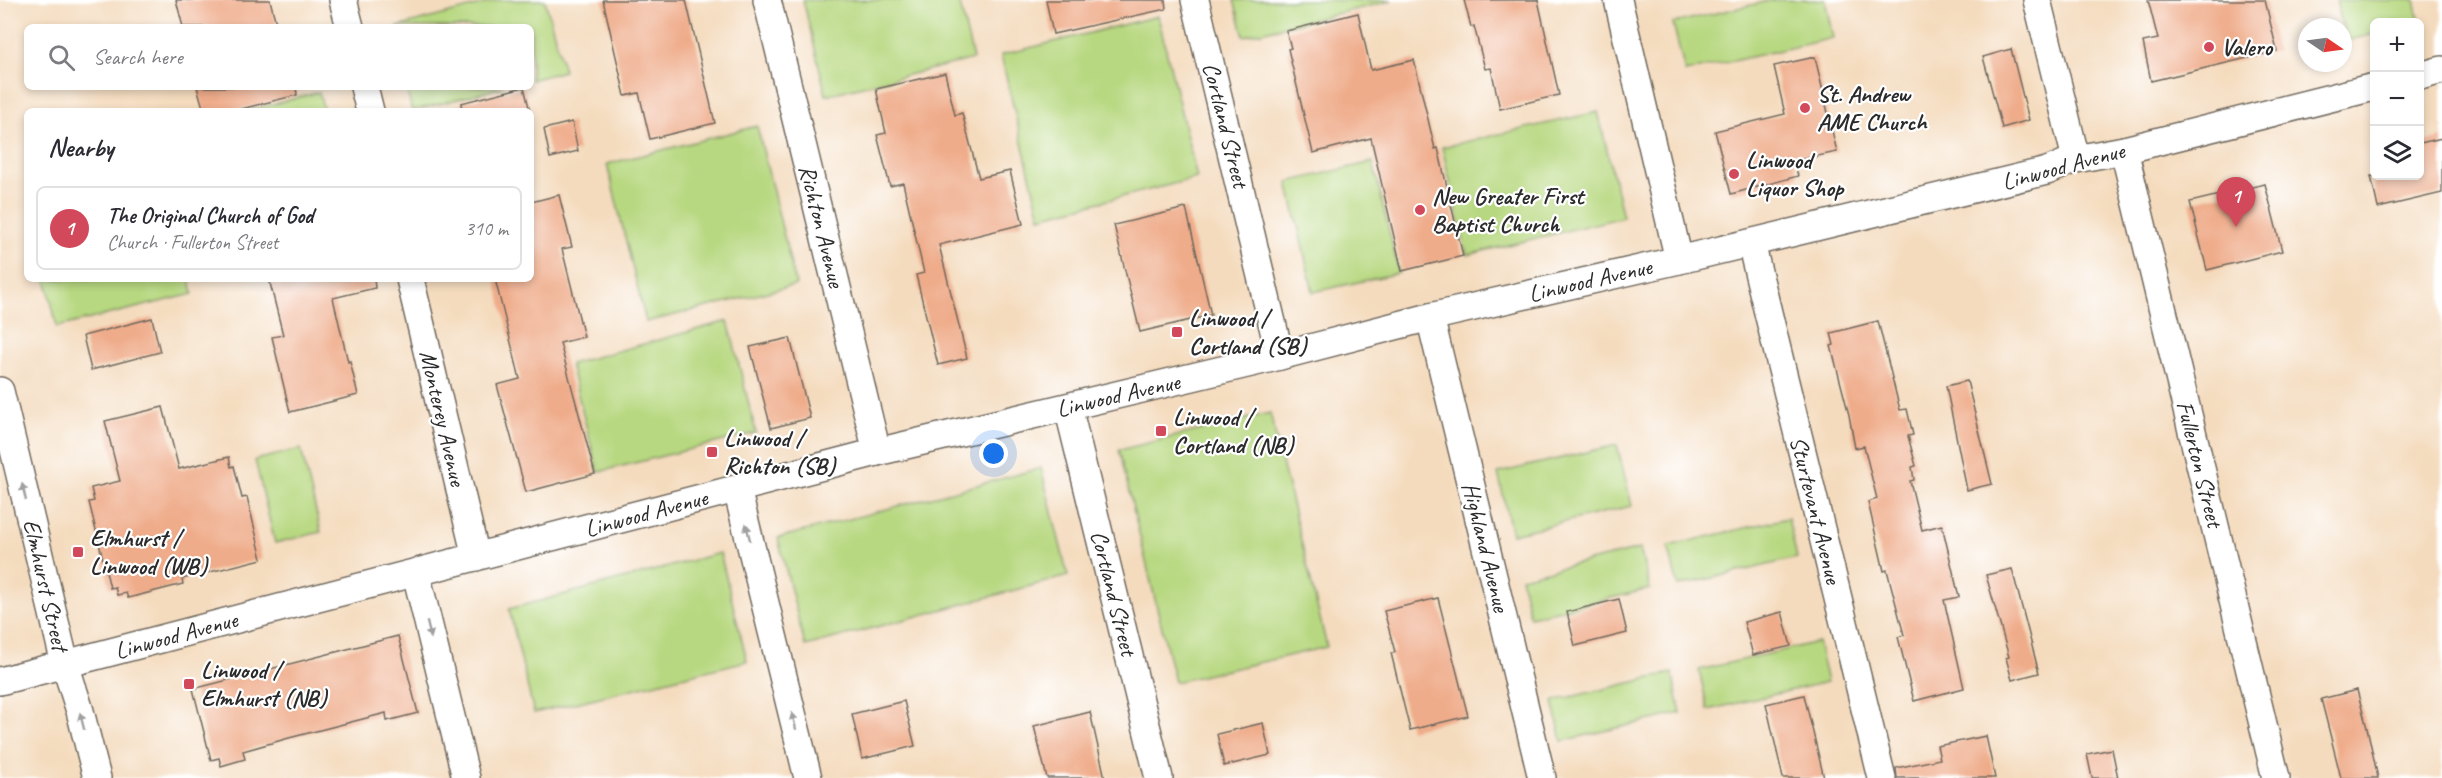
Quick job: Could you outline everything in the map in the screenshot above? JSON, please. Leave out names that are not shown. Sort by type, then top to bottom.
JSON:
[{"type":"street","points":[[343,0],[349,24]]},
{"type":"street","name":"Richton Avenue","points":[[767,0],[877,452]]},
{"type":"street","name":"Cortland Street","points":[[1195,0],[1280,356]]},
{"type":"street","points":[[1617,0],[1679,260]]},
{"type":"street","points":[[2037,0],[2076,159]]},
{"type":"street","points":[[2424,75],[2442,70]]},
{"type":"street","name":"Linwood Avenue","points":[[0,681],[877,452],[1280,356],[1430,317],[1751,243],[2047,171],[2076,159],[2124,150],[2370,88]]},
{"type":"street","points":[[365,90],[369,108]]},
{"type":"street","name":"Fullerton Street","points":[[2124,150],[2276,778]]},
{"type":"street","name":"Sturtevant Avenue","points":[[1751,243],[1882,778]]},
{"type":"street","name":"Monterey Avenue","points":[[411,282],[476,557]]},
{"type":"street","name":"Highland Avenue","points":[[1430,317],[1542,778]]},
{"type":"street","name":"Elmhurst Street","points":[[0,391],[65,664],[97,778]]},
{"type":"street","name":"Cortland Street","points":[[1068,407],[1159,778]]},
{"type":"street","points":[[737,489],[808,778]]},
{"type":"street","points":[[416,573],[465,778]]},
{"type":"green space","points":[[499,0],[545,0],[564,71],[534,79],[534,24],[408,24]]},
{"type":"green space","points":[[803,0],[959,0],[973,59],[826,95]]},
{"type":"green space","points":[[1234,0],[1391,0],[1391,1],[1244,36]]},
{"type":"green space","points":[[1773,0],[1825,0],[1833,38],[1685,72],[1673,23]]},
{"type":"green space","points":[[2336,0],[2415,0],[2419,18],[2370,18],[2370,35],[2352,40],[2352,18],[2340,18]]},
{"type":"green space","points":[[1158,16],[1197,178],[1040,217],[1001,55]]},
{"type":"green space","points":[[407,90],[492,90],[424,108],[411,108]]},
{"type":"green space","points":[[319,92],[323,108],[258,108]]},
{"type":"green space","points":[[1598,112],[1623,217],[1467,255],[1442,147]]},
{"type":"green space","points":[[757,126],[796,285],[646,322],[607,164]]},
{"type":"green space","points":[[1373,162],[1399,273],[1313,292],[1288,182]]},
{"type":"green space","points":[[47,282],[191,282],[193,294],[57,327]]},
{"type":"green space","points":[[728,321],[756,433],[598,472],[570,364]]},
{"type":"green space","points":[[1270,413],[1327,647],[1175,682],[1119,450]]},
{"type":"green space","points":[[1617,445],[1632,506],[1512,534],[1498,473]]},
{"type":"green space","points":[[301,449],[321,532],[275,543],[255,460]]},
{"type":"green space","points":[[1041,468],[1068,576],[805,646],[778,538]]},
{"type":"green space","points":[[1788,518],[1797,558],[1678,586],[1668,546]]},
{"type":"green space","points":[[1640,549],[1650,589],[1530,617],[1521,577]]},
{"type":"green space","points":[[720,553],[747,661],[534,713],[509,609]]},
{"type":"green space","points":[[1818,642],[1827,682],[1708,710],[1699,670]]},
{"type":"green space","points":[[1672,673],[1681,713],[1562,741],[1553,701]]},
{"type":"building","points":[[176,0],[270,0],[276,24],[182,24]]},
{"type":"building","points":[[603,0],[686,0],[715,123],[650,139],[639,93],[625,96]]},
{"type":"building","points":[[1046,0],[1165,0],[1166,9],[1053,34]]},
{"type":"building","points":[[1464,0],[1538,0],[1559,95],[1500,109],[1491,68],[1485,69],[1474,26],[1471,27]]},
{"type":"building","points":[[2148,0],[2265,0],[2277,51],[2151,81],[2143,42],[2158,39]]},
{"type":"building","points":[[1358,13],[1371,70],[1414,60],[1435,149],[1438,148],[1463,256],[1402,271],[1371,138],[1313,153],[1288,49],[1291,48],[1286,31]]},
{"type":"building","points":[[2011,49],[2029,120],[2002,128],[1983,57]]},
{"type":"building","points":[[1815,57],[1837,152],[1794,161],[1798,176],[1731,194],[1715,131],[1785,114],[1774,66]]},
{"type":"building","points":[[945,73],[955,115],[962,113],[979,178],[1010,171],[1023,224],[939,245],[967,358],[938,365],[916,275],[924,273],[903,183],[890,186],[877,135],[886,133],[876,89]]},
{"type":"building","points":[[198,90],[296,90],[297,95],[245,108],[203,108]]},
{"type":"building","points":[[512,90],[525,90],[529,108],[462,108],[461,103]]},
{"type":"building","points":[[572,122],[578,151],[550,158],[544,129]]},
{"type":"building","points":[[2442,138],[2442,193],[2378,208],[2372,180],[2424,180],[2424,142]]},
{"type":"building","points":[[2265,184],[2282,251],[2207,270],[2190,202]]},
{"type":"building","points":[[559,195],[572,247],[562,249],[584,337],[560,343],[595,474],[526,492],[497,385],[520,379],[496,282],[534,282],[534,201]]},
{"type":"building","points":[[1186,208],[1211,315],[1140,332],[1114,225]]},
{"type":"building","points":[[270,282],[374,282],[375,288],[333,298],[358,395],[290,412],[272,337],[283,335]]},
{"type":"building","points":[[152,318],[160,352],[91,370],[83,336]]},
{"type":"building","points":[[1878,321],[1900,410],[1907,409],[1913,435],[1908,436],[1916,466],[1912,467],[1914,480],[1910,481],[1922,530],[1942,525],[1959,597],[1944,600],[1964,688],[1914,701],[1898,637],[1904,635],[1887,570],[1884,571],[1868,502],[1877,499],[1864,446],[1855,448],[1831,346],[1834,345],[1831,333]]},
{"type":"building","points":[[790,338],[810,418],[771,428],[750,347]]},
{"type":"building","points":[[1967,381],[1992,484],[1967,490],[1946,386]]},
{"type":"building","points":[[163,407],[179,469],[229,457],[231,467],[234,466],[242,498],[247,497],[262,559],[182,579],[183,584],[128,598],[126,593],[117,595],[115,587],[110,588],[89,502],[94,501],[91,488],[120,481],[105,421]]},
{"type":"building","points":[[2012,569],[2039,673],[2012,680],[2006,658],[2009,657],[1986,575]]},
{"type":"building","points":[[1438,598],[1468,716],[1410,730],[1391,653],[1395,652],[1384,611]]},
{"type":"building","points":[[1619,599],[1627,633],[1575,646],[1567,612]]},
{"type":"building","points":[[1782,612],[1791,646],[1753,655],[1744,622]]},
{"type":"building","points":[[398,636],[418,713],[387,721],[386,713],[289,738],[243,751],[245,759],[221,766],[219,758],[211,760],[193,689]]},
{"type":"building","points":[[2357,690],[2378,778],[2341,778],[2321,699]]},
{"type":"building","points":[[1804,695],[1824,778],[1783,778],[1766,704]]},
{"type":"building","points":[[904,701],[915,746],[862,759],[852,714]]},
{"type":"building","points":[[1090,712],[1105,778],[1047,778],[1034,726]]},
{"type":"building","points":[[1263,723],[1270,755],[1224,766],[1217,734]]},
{"type":"building","points":[[1986,736],[1995,778],[1897,778],[1896,768],[1940,759],[1937,746]]},
{"type":"building","points":[[2112,749],[2118,778],[2092,778],[2087,754]]},
{"type":"place","name":"Valero","points":[[2209,47]]},
{"type":"place","name":"St. Andrew AME Church","points":[[1805,108]]},
{"type":"place","name":"Linwood Liquor Shop","points":[[1734,174]]},
{"type":"place","name":"New Greater First Baptist Church","points":[[1420,210]]},
{"type":"place","name":"The Original Church of God","points":[[2236,227]]},
{"type":"place","name":"Linwood / Cortland (SB)","points":[[1177,332]]},
{"type":"place","name":"Linwood / Cortland (NB)","points":[[1161,431]]},
{"type":"place","name":"Linwood / Richton (SB)","points":[[712,452]]},
{"type":"place","name":"Elmhurst / Linwood (WB)","points":[[78,552]]},
{"type":"place","name":"Linwood / Elmhurst (NB)","points":[[189,684]]}]
